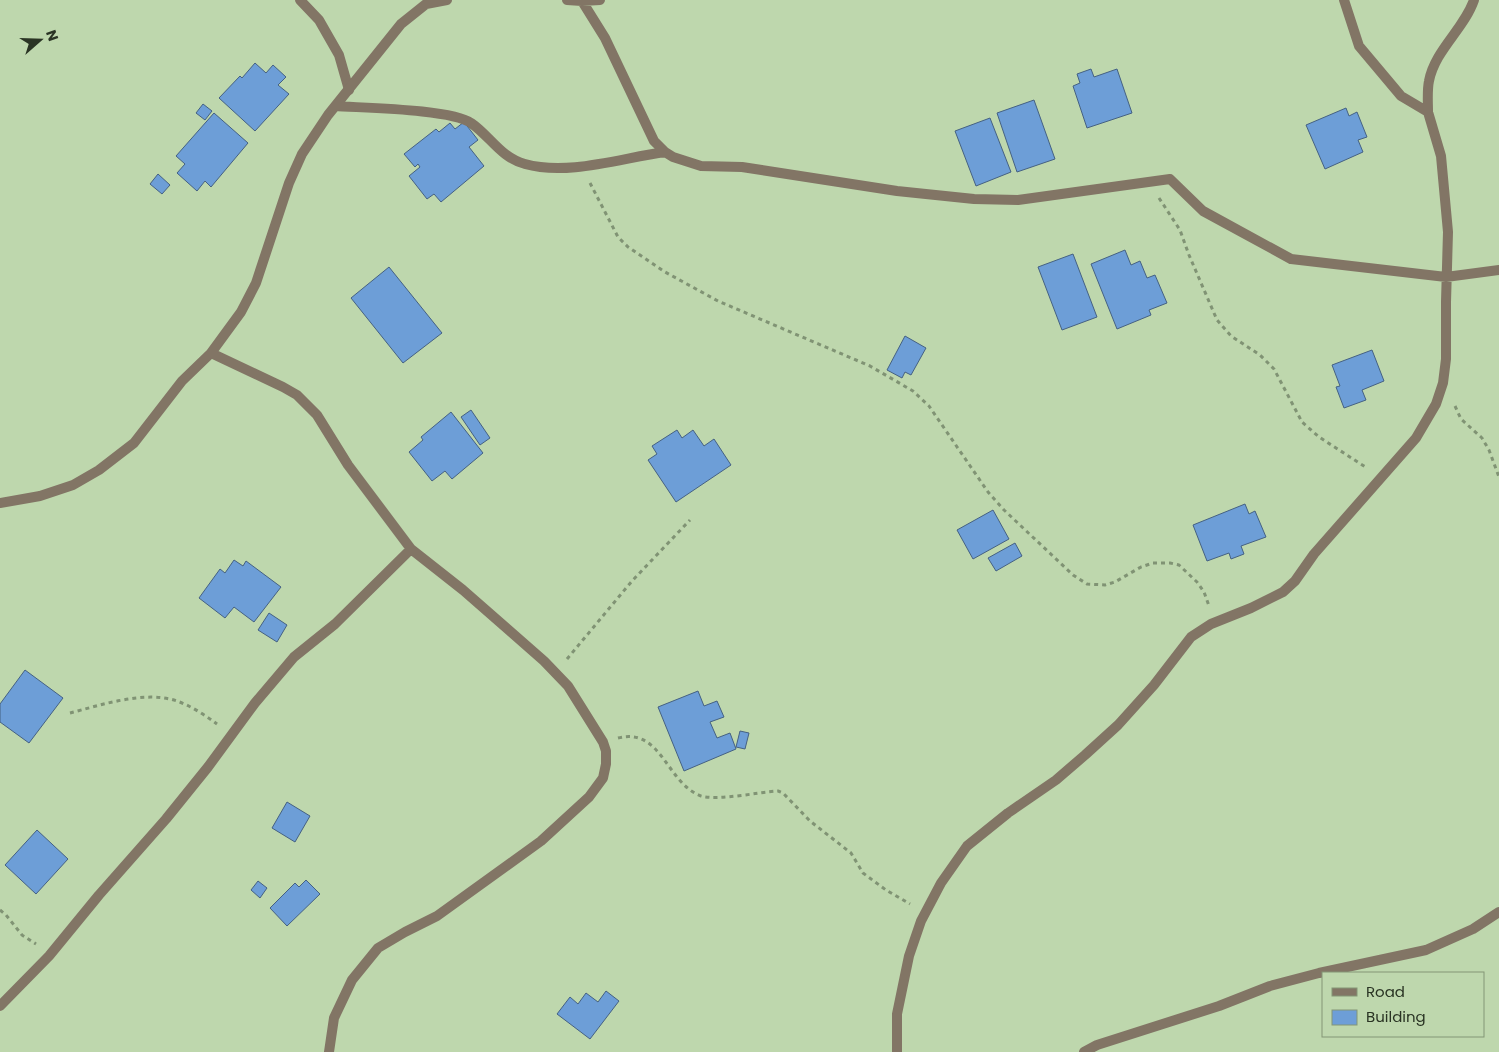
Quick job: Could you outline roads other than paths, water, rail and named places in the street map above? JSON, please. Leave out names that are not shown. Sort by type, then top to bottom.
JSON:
[{"type":"street","points":[[300,0],[319,20],[339,55],[349,90]]},
{"type":"street","points":[[0,503],[40,496],[73,486],[100,470],[134,443],[182,381],[211,353],[241,312],[256,283],[289,183],[302,154],[335,106],[401,24],[426,4],[447,0]]},
{"type":"street","points":[[567,0],[582,2],[600,0]]},
{"type":"street","points":[[1344,0],[1359,46],[1402,96],[1428,112]]},
{"type":"street","points":[[897,1052],[897,1014],[909,956],[921,921],[941,882],[967,846],[1008,813],[1056,780],[1086,755],[1118,725],[1154,685],[1191,637],[1211,624],[1251,608],[1283,592],[1295,581],[1314,554],[1416,438],[1436,404],[1442,386],[1446,359],[1448,232],[1441,156],[1428,112],[1429,80],[1439,56],[1469,14],[1474,0]]},
{"type":"street","points":[[582,2],[605,38],[654,141],[673,157],[701,166],[742,167],[897,191],[974,199],[1018,200],[1170,179],[1203,211],[1291,259],[1446,278],[1499,270]]},
{"type":"street","points":[[335,106],[434,113],[457,117],[470,122],[497,149],[511,159],[532,166],[563,167],[665,152]]},
{"type":"street","points":[[211,353],[283,386],[297,395],[317,415],[348,465],[411,549],[463,590],[555,672],[568,686],[603,742],[606,751],[603,778],[589,797],[555,829],[437,916],[378,948],[352,980],[334,1018],[329,1052]]},
{"type":"street","points":[[0,1006],[49,956],[166,818],[208,767],[255,703],[294,657],[341,618],[411,549]]},
{"type":"street","points":[[1324,972],[1426,950],[1473,929],[1499,912]]},
{"type":"street","points":[[1084,1052],[1219,1006],[1270,986],[1322,972]]}]
